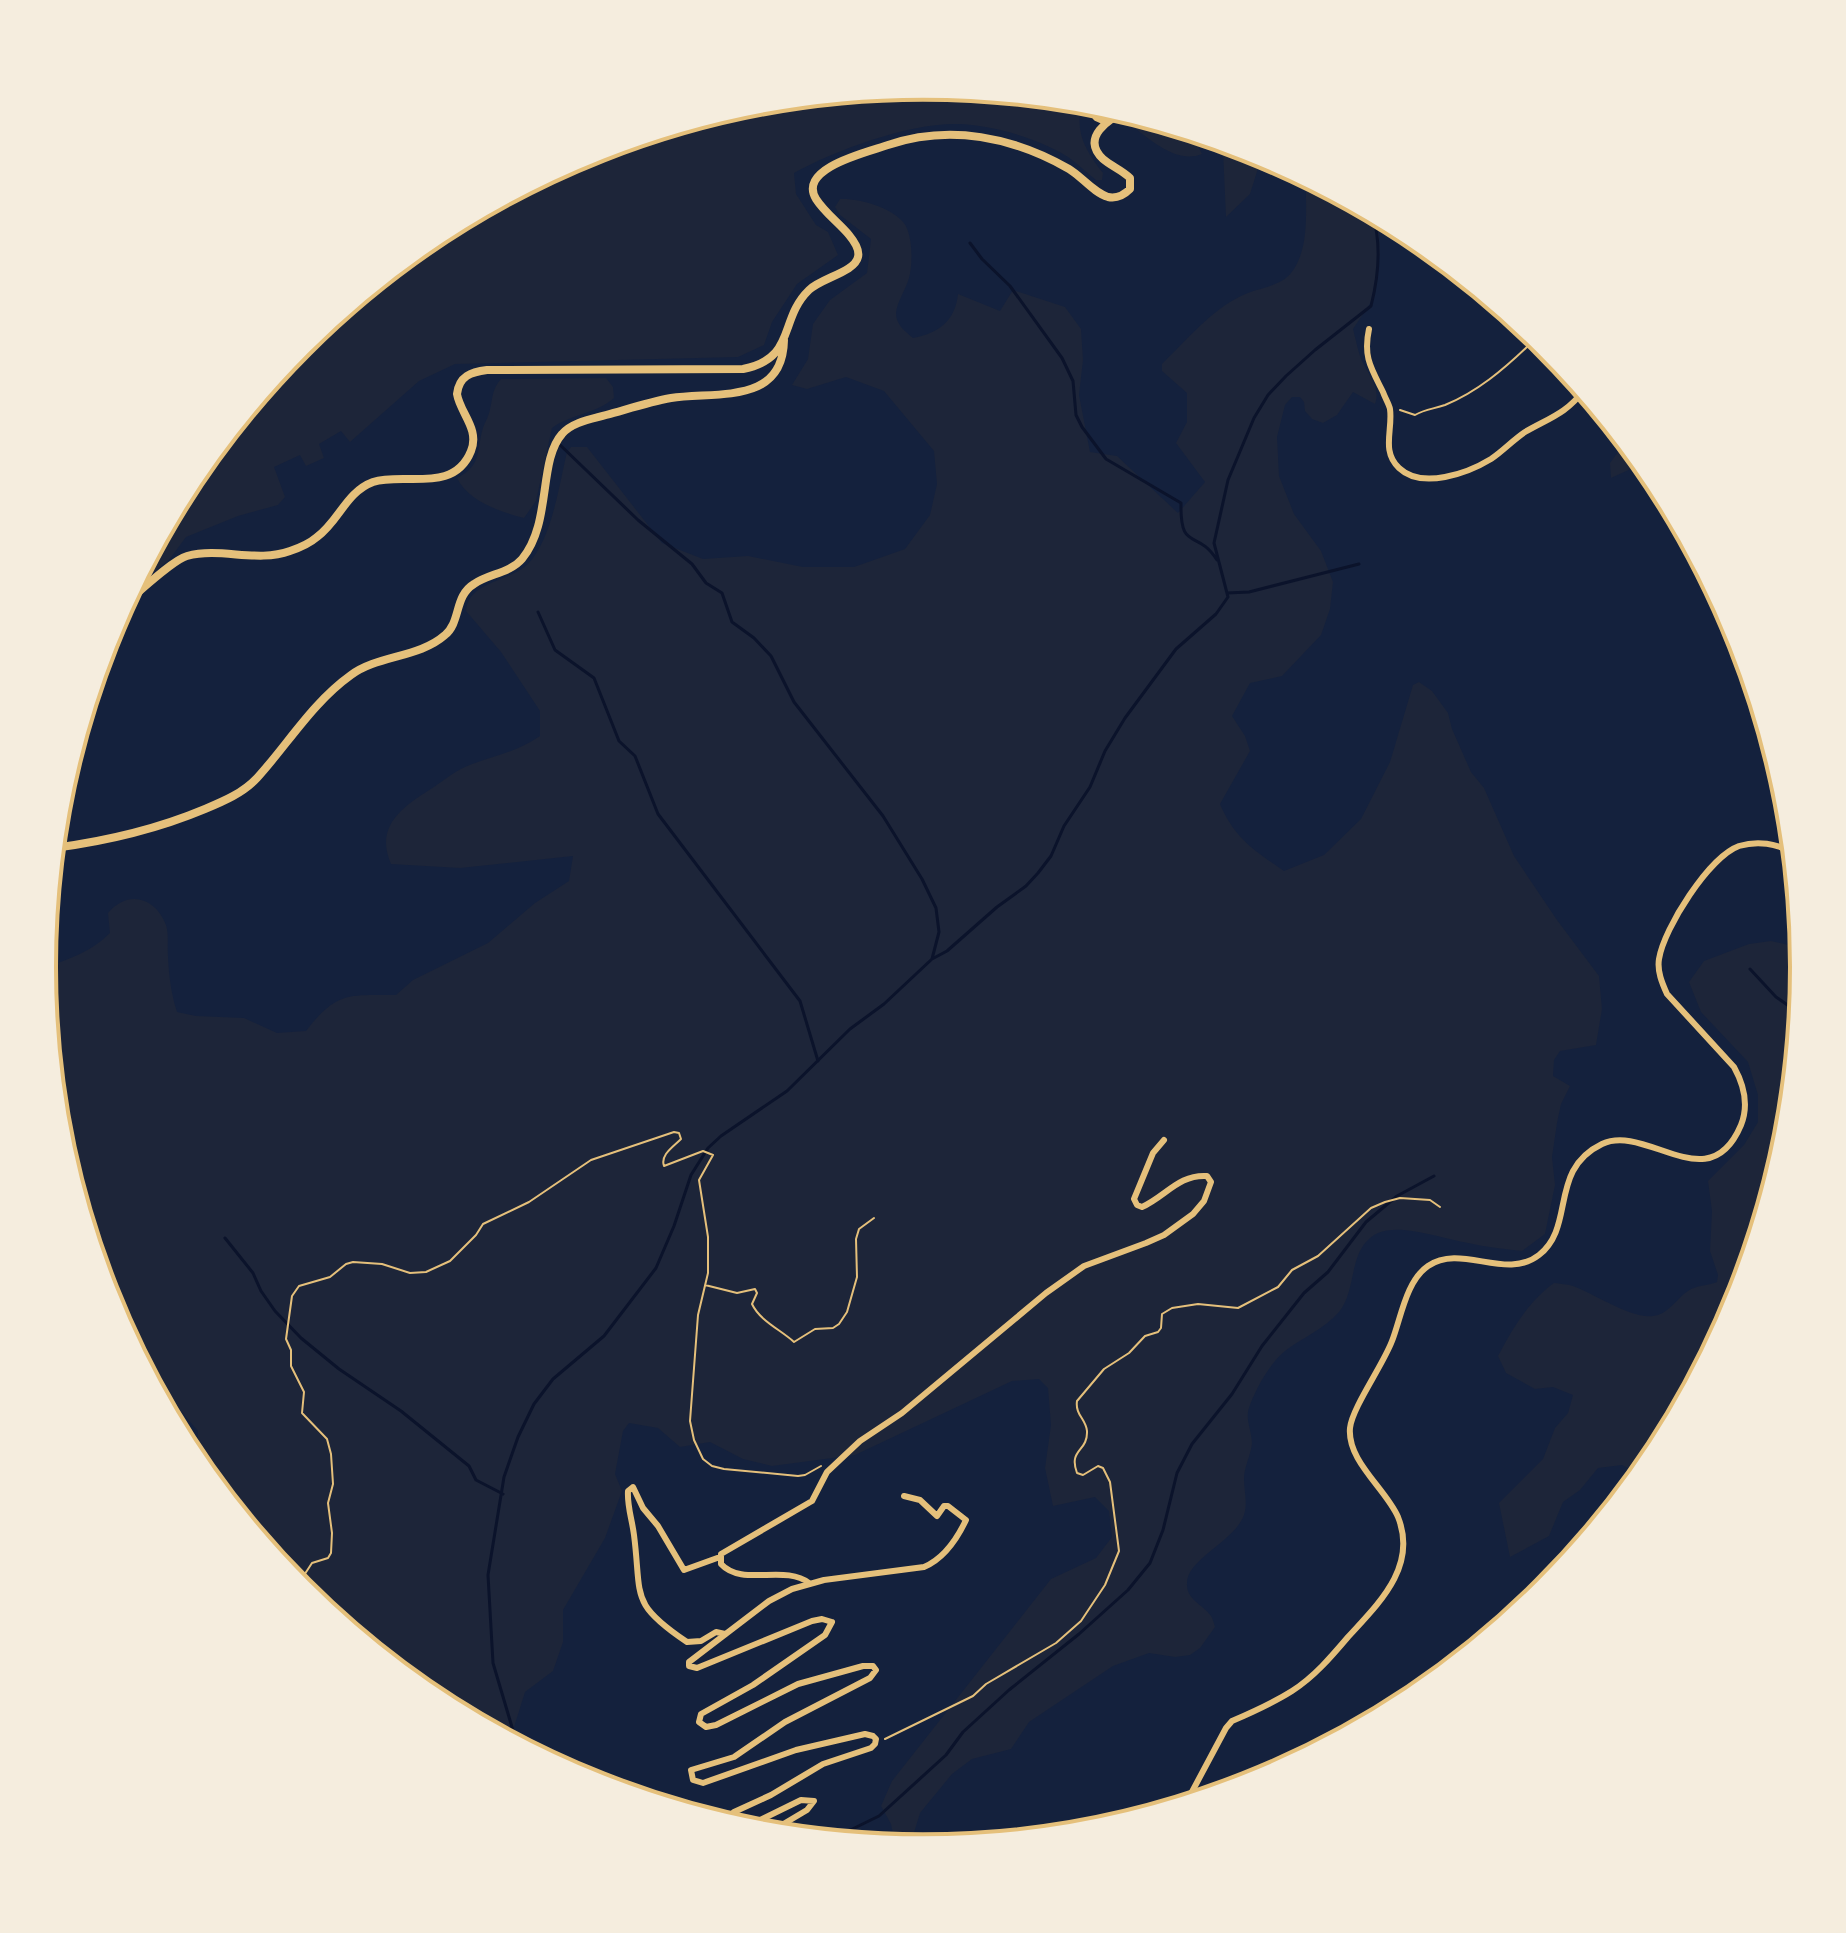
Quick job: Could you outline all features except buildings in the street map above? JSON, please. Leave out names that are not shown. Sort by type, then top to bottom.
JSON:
[{"type":"street","points":[[1095,117],[1105,122]]},
{"type":"street","points":[[142,591],[184,557],[262,556],[290,551],[318,537],[361,488],[381,480],[415,481],[437,478],[455,470],[471,452],[474,442],[470,421],[457,394],[462,379],[471,373],[487,370],[743,369],[766,362],[784,340],[796,308],[806,294],[821,281],[851,267],[857,259],[858,250],[853,240],[814,196],[814,180],[826,169],[904,140],[940,134],[974,134],[1030,151],[1069,169],[1107,197],[1117,197],[1127,193],[1131,181],[1128,175],[1103,158],[1096,148],[1097,133],[1109,120]]},
{"type":"street","points":[[1369,329],[1365,347],[1367,361],[1390,407],[1389,451],[1400,469],[1410,474],[1424,478],[1443,477],[1476,467],[1526,432],[1564,412],[1577,398]]},
{"type":"street","points":[[64,846],[138,834],[167,825],[239,793],[257,778],[310,713],[339,684],[365,667],[427,646],[446,635],[459,600],[467,589],[519,562],[535,537],[553,452],[564,431],[591,419],[669,398],[721,396],[750,390],[778,370],[784,357],[784,340]]},
{"type":"street","points":[[1193,1790],[1232,1721],[1294,1690],[1318,1671],[1383,1600],[1395,1579],[1402,1550],[1399,1520],[1392,1504],[1363,1465],[1350,1437],[1350,1429],[1357,1407],[1382,1365],[1409,1292],[1421,1272],[1431,1264],[1448,1258],[1493,1264],[1518,1263],[1540,1254],[1557,1231],[1563,1192],[1571,1175],[1588,1153],[1605,1143],[1623,1139],[1675,1156],[1703,1159],[1720,1152],[1737,1132],[1744,1107],[1741,1081],[1734,1067],[1667,994],[1661,980],[1659,961],[1666,932],[1707,873],[1726,854],[1735,848],[1755,843],[1782,848]]},
{"type":"street","points":[[725,1634],[716,1632],[701,1641],[687,1642],[664,1627],[648,1611],[637,1582],[628,1491],[633,1487],[636,1491],[643,1508],[658,1526],[684,1570],[720,1557],[736,1543],[812,1501],[827,1472],[860,1441],[902,1413],[1001,1329],[1071,1275],[1084,1266],[1164,1235],[1193,1214],[1210,1191],[1211,1182],[1207,1176],[1181,1181],[1142,1207],[1134,1199],[1153,1153],[1164,1140]]},
{"type":"street","points":[[734,1812],[771,1795],[823,1764],[867,1749],[875,1744],[874,1737],[865,1734],[796,1750],[703,1783],[693,1780],[691,1772],[695,1767],[742,1753],[785,1722],[867,1680],[877,1671],[873,1666],[863,1666],[798,1684],[716,1725],[706,1727],[699,1722],[701,1714],[753,1685],[825,1635],[832,1624],[825,1619],[812,1621],[697,1668],[689,1666],[693,1656],[779,1594],[809,1583],[924,1567],[942,1556],[966,1520],[948,1506],[944,1506],[937,1516],[920,1500],[904,1496]]},
{"type":"street","points":[[720,1557],[721,1564],[730,1571],[776,1574],[802,1578],[809,1583]]},
{"type":"street","points":[[763,1819],[801,1800],[814,1801],[807,1810],[786,1822]]},
{"type":"path","points":[[1390,407],[1415,415],[1445,405],[1505,368],[1528,346]]},
{"type":"path","points":[[305,1574],[312,1563],[328,1558],[331,1553],[328,1503],[333,1469],[327,1439],[302,1413],[304,1392],[291,1366],[291,1350],[286,1339],[292,1296],[299,1286],[330,1277],[353,1262],[382,1264],[410,1273],[426,1272],[450,1261],[483,1224],[529,1202],[591,1160],[651,1138],[679,1133],[681,1139],[666,1153],[664,1166],[703,1151],[713,1155],[699,1180],[708,1237],[708,1273],[698,1315],[690,1421],[703,1459],[712,1466],[724,1469],[798,1476],[821,1466],[827,1472]]},
{"type":"path","points":[[875,1744],[973,1696],[986,1684],[1056,1643],[1081,1621],[1105,1585],[1119,1551],[1106,1474],[1098,1466],[1083,1475],[1076,1470],[1075,1454],[1085,1445],[1087,1434],[1087,1426],[1078,1415],[1077,1401],[1104,1369],[1129,1353],[1145,1336],[1158,1332],[1162,1314],[1172,1308],[1198,1304],[1238,1308],[1278,1287],[1292,1270],[1318,1256],[1371,1208],[1400,1198],[1430,1200],[1440,1207]]},
{"type":"path","points":[[704,1284],[737,1293],[755,1289],[757,1293],[752,1304],[757,1313],[794,1342],[815,1329],[833,1328],[847,1312],[857,1277],[856,1239],[859,1229],[874,1218]]},
{"type":"shaded area","points":[[866,101],[980,101],[1080,114],[1083,140],[1103,173],[1102,180],[1096,180],[1068,157],[1029,138],[957,124],[895,133],[830,156],[794,173],[796,194],[816,225],[828,232],[838,255],[797,284],[772,322],[764,345],[738,357],[455,364],[419,381],[350,442],[341,431],[319,444],[324,458],[306,466],[300,455],[274,467],[285,497],[278,505],[238,516],[186,537],[169,560],[149,575],[202,485],[235,439],[310,353],[395,279],[441,246],[540,189],[591,165],[699,129],[810,107]]},
{"type":"shaded area","points":[[1131,125],[1197,144],[1202,154],[1182,156],[1153,142]]},
{"type":"shaded area","points":[[1223,154],[1259,167],[1250,194],[1226,217]]},
{"type":"shaded area","points":[[1306,189],[1379,230],[1380,253],[1371,302],[1353,329],[1361,357],[1375,387],[1376,398],[1375,404],[1353,392],[1337,415],[1323,423],[1312,419],[1300,397],[1292,397],[1285,405],[1277,437],[1279,476],[1294,514],[1321,551],[1333,582],[1330,609],[1321,635],[1282,676],[1250,683],[1232,716],[1245,736],[1250,751],[1220,804],[1239,835],[1284,871],[1324,855],[1361,819],[1390,762],[1413,685],[1419,682],[1432,691],[1448,713],[1471,772],[1484,788],[1514,856],[1599,976],[1602,1009],[1596,1045],[1560,1051],[1554,1060],[1553,1076],[1570,1086],[1561,1104],[1557,1123],[1552,1157],[1555,1185],[1545,1234],[1522,1251],[1399,1230],[1378,1233],[1368,1240],[1357,1259],[1349,1292],[1339,1312],[1279,1356],[1264,1377],[1249,1408],[1252,1443],[1244,1474],[1244,1515],[1231,1533],[1195,1566],[1187,1583],[1189,1594],[1208,1612],[1215,1627],[1200,1648],[1190,1655],[1175,1657],[1149,1653],[1113,1666],[1029,1722],[1011,1749],[972,1759],[952,1774],[920,1813],[914,1834],[893,1833],[881,1806],[892,1781],[1051,1579],[1096,1558],[1112,1537],[1109,1511],[1095,1497],[1053,1506],[1045,1468],[1051,1425],[1048,1388],[1039,1379],[1012,1381],[855,1455],[772,1466],[743,1459],[710,1442],[680,1447],[658,1428],[629,1423],[623,1431],[615,1474],[622,1491],[605,1538],[563,1610],[563,1642],[553,1671],[525,1692],[513,1730],[489,1717],[395,1654],[310,1580],[235,1494],[198,1442],[198,1431],[172,1400],[122,1298],[86,1191],[63,1080],[56,964],[94,946],[110,933],[108,913],[115,906],[132,899],[148,902],[166,925],[170,978],[177,1012],[244,1018],[277,1033],[306,1031],[335,1002],[355,996],[396,995],[413,980],[488,943],[535,903],[569,881],[573,856],[460,868],[391,864],[386,838],[389,828],[403,809],[449,776],[540,736],[540,711],[501,652],[466,611],[468,601],[474,594],[520,570],[536,553],[549,526],[567,452],[571,447],[587,447],[662,543],[703,559],[748,556],[803,567],[854,567],[905,549],[930,515],[937,484],[934,451],[884,391],[846,377],[807,389],[792,385],[808,359],[813,324],[830,300],[867,273],[871,239],[840,215],[835,207],[840,199],[883,208],[898,217],[906,227],[911,265],[896,317],[913,338],[931,333],[944,324],[953,312],[958,294],[1000,311],[1013,290],[1065,307],[1081,329],[1083,360],[1079,395],[1090,452],[1117,456],[1178,513],[1205,482],[1176,443],[1187,422],[1187,393],[1162,371],[1162,364],[1199,327],[1230,302],[1281,281],[1291,273],[1302,252]]},
{"type":"shaded area","points":[[606,378],[613,387],[614,398],[552,428],[536,501],[524,518],[486,504],[462,486],[457,478],[475,462],[494,390],[501,379]]},
{"type":"shaded area","points":[[1619,450],[1632,468],[1611,478],[1610,463]]},
{"type":"shaded area","points":[[1771,941],[1789,945],[1788,1023],[1783,1080],[1773,1136],[1744,1245],[1724,1298],[1674,1400],[1629,1469],[1622,1465],[1598,1468],[1580,1490],[1563,1502],[1549,1536],[1510,1557],[1499,1503],[1543,1459],[1555,1428],[1568,1413],[1573,1395],[1553,1387],[1535,1389],[1506,1373],[1498,1356],[1529,1307],[1554,1283],[1573,1286],[1634,1314],[1653,1316],[1668,1309],[1691,1289],[1717,1282],[1718,1275],[1710,1251],[1712,1211],[1708,1181],[1744,1145],[1758,1122],[1758,1095],[1748,1062],[1701,1012],[1689,982],[1704,961],[1749,944]]},
{"type":"waterway","points":[[513,1730],[493,1663],[488,1575],[504,1477],[534,1404],[553,1379],[604,1336],[656,1268],[691,1175],[708,1148],[787,1091],[850,1029],[884,1004],[932,959],[947,951],[1026,886],[1051,856],[1064,826],[1090,787],[1105,751],[1125,718],[1176,649],[1216,614],[1228,597],[1214,543],[1228,480],[1254,418],[1268,395],[1315,350],[1371,306],[1378,259],[1375,228]]},
{"type":"waterway","points":[[970,243],[1010,286],[1062,358],[1073,381],[1076,415],[1106,459],[1181,503],[1181,518],[1187,535],[1210,550],[1217,560]]},
{"type":"waterway","points":[[558,443],[638,520],[692,564],[706,583],[722,593],[732,622],[771,656],[794,702],[883,816],[922,879],[936,908],[939,932],[932,959]]},
{"type":"waterway","points":[[1227,593],[1249,592],[1359,564]]},
{"type":"waterway","points":[[538,612],[555,650],[594,678],[619,741],[635,756],[658,814],[800,1001],[818,1061]]},
{"type":"waterway","points":[[1750,969],[1789,1006]]},
{"type":"waterway","points":[[850,1830],[879,1816],[946,1755],[963,1732],[1009,1690],[1128,1590],[1150,1563],[1163,1530],[1177,1473],[1192,1444],[1232,1394],[1262,1346],[1304,1293],[1328,1272],[1366,1222],[1397,1196],[1434,1176]]},
{"type":"waterway","points":[[225,1238],[253,1273],[275,1311],[301,1338],[339,1369],[401,1411],[469,1466],[476,1480],[503,1494]]}]
